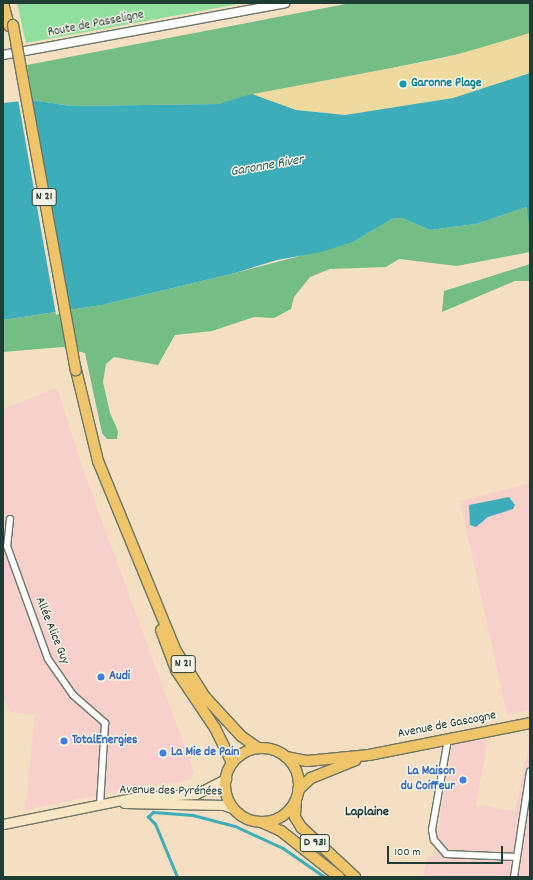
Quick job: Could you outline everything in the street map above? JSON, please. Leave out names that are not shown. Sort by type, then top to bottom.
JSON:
[{"type":"main road","name":"N 21","points":[[3,3],[11,25]]},
{"type":"main road","name":"N 21","points":[[8,3],[74,370],[94,464],[167,651],[186,687],[225,745],[232,763]]},
{"type":"main road","name":"N 21","points":[[74,370],[98,461],[176,650],[205,697],[240,736],[258,748]]},
{"type":"main road","name":"Avenue de Gascogne","points":[[286,757],[307,761],[369,755],[530,723]]},
{"type":"main road","points":[[258,748],[268,748],[286,757],[298,778],[297,794],[281,816],[258,822],[234,809],[227,795],[226,779],[232,763],[248,750],[258,748]]},
{"type":"main road","name":"Avenue de Gascogne","points":[[297,794],[311,778],[369,755]]},
{"type":"main road","name":"Avenue des Pyrénées","points":[[3,824],[137,797],[196,794],[226,779]]},
{"type":"main road","name":"D 931","points":[[297,794],[295,817],[301,827],[355,877]]},
{"type":"main road","name":"Avenue des Pyrénées","points":[[103,804],[214,805],[234,809]]},
{"type":"main road","name":"D 931","points":[[258,822],[281,831],[339,877]]},
{"type":"street","name":"Route de Passeligne","points":[[5,55],[285,3]]},
{"type":"street","name":"Allée Alice Guy","points":[[10,519],[7,546],[48,659],[73,695],[105,723],[103,804]]},
{"type":"street","points":[[448,739],[432,830],[434,840],[446,854],[517,857]]},
{"type":"street","points":[[514,877],[530,771]]},
{"type":"shaded area","points":[[57,388],[83,469],[194,772],[191,779],[178,783],[148,785],[25,810],[35,715],[10,712],[3,696],[3,409]]},
{"type":"shaded area","points":[[530,483],[530,710],[507,715],[460,501]]},
{"type":"shaded area","points":[[530,738],[530,877],[423,877],[427,856],[434,856],[452,744],[488,739],[476,805],[515,811]]},
{"type":"green space","points":[[17,3],[244,3],[26,43]]},
{"type":"green space","points":[[351,3],[530,3],[530,33],[484,49],[218,104],[71,106],[32,100],[27,65]]},
{"type":"green space","points":[[530,206],[530,252],[457,266],[399,259],[386,267],[330,269],[310,277],[294,297],[291,309],[274,318],[254,317],[212,331],[175,335],[158,365],[114,357],[106,364],[103,382],[110,413],[118,431],[117,439],[107,439],[102,433],[85,353],[63,347],[3,352],[3,320],[102,305],[235,273],[353,242],[392,219],[402,218],[430,230],[476,224]]},
{"type":"green space","points":[[530,264],[530,281],[515,281],[442,312],[444,291]]},
{"type":"sand","name":"Garonne Plage","points":[[530,33],[530,73],[453,98],[345,115],[296,110],[252,94],[445,58]]},
{"type":"water","name":"Garonne River","points":[[530,73],[530,206],[476,224],[430,230],[402,218],[392,219],[353,242],[321,252],[277,260],[235,273],[102,305],[3,320],[3,103],[32,100],[71,106],[218,104],[252,94],[296,110],[345,115],[453,98]]},
{"type":"water","points":[[509,497],[515,505],[513,509],[488,517],[476,527],[470,525],[469,505]]},
{"type":"pier","points":[[30,98],[68,313],[56,315],[18,100]]},
{"type":"waterway","points":[[528,203],[530,221]]},
{"type":"waterway","points":[[177,877],[155,824],[148,817],[153,812],[193,815],[235,826],[283,848],[325,877]]},
{"type":"place","name":"Garonne Plage","points":[[403,84]]},
{"type":"place","name":"Audi","points":[[101,677]]},
{"type":"place","name":"TotalEnergies","points":[[64,741]]},
{"type":"place","name":"La Mie de Pain","points":[[163,753]]},
{"type":"place","name":"La Maison du Coiffeur","points":[[463,780]]},
{"type":"district","name":"Laplaine","points":[[367,812]]}]
